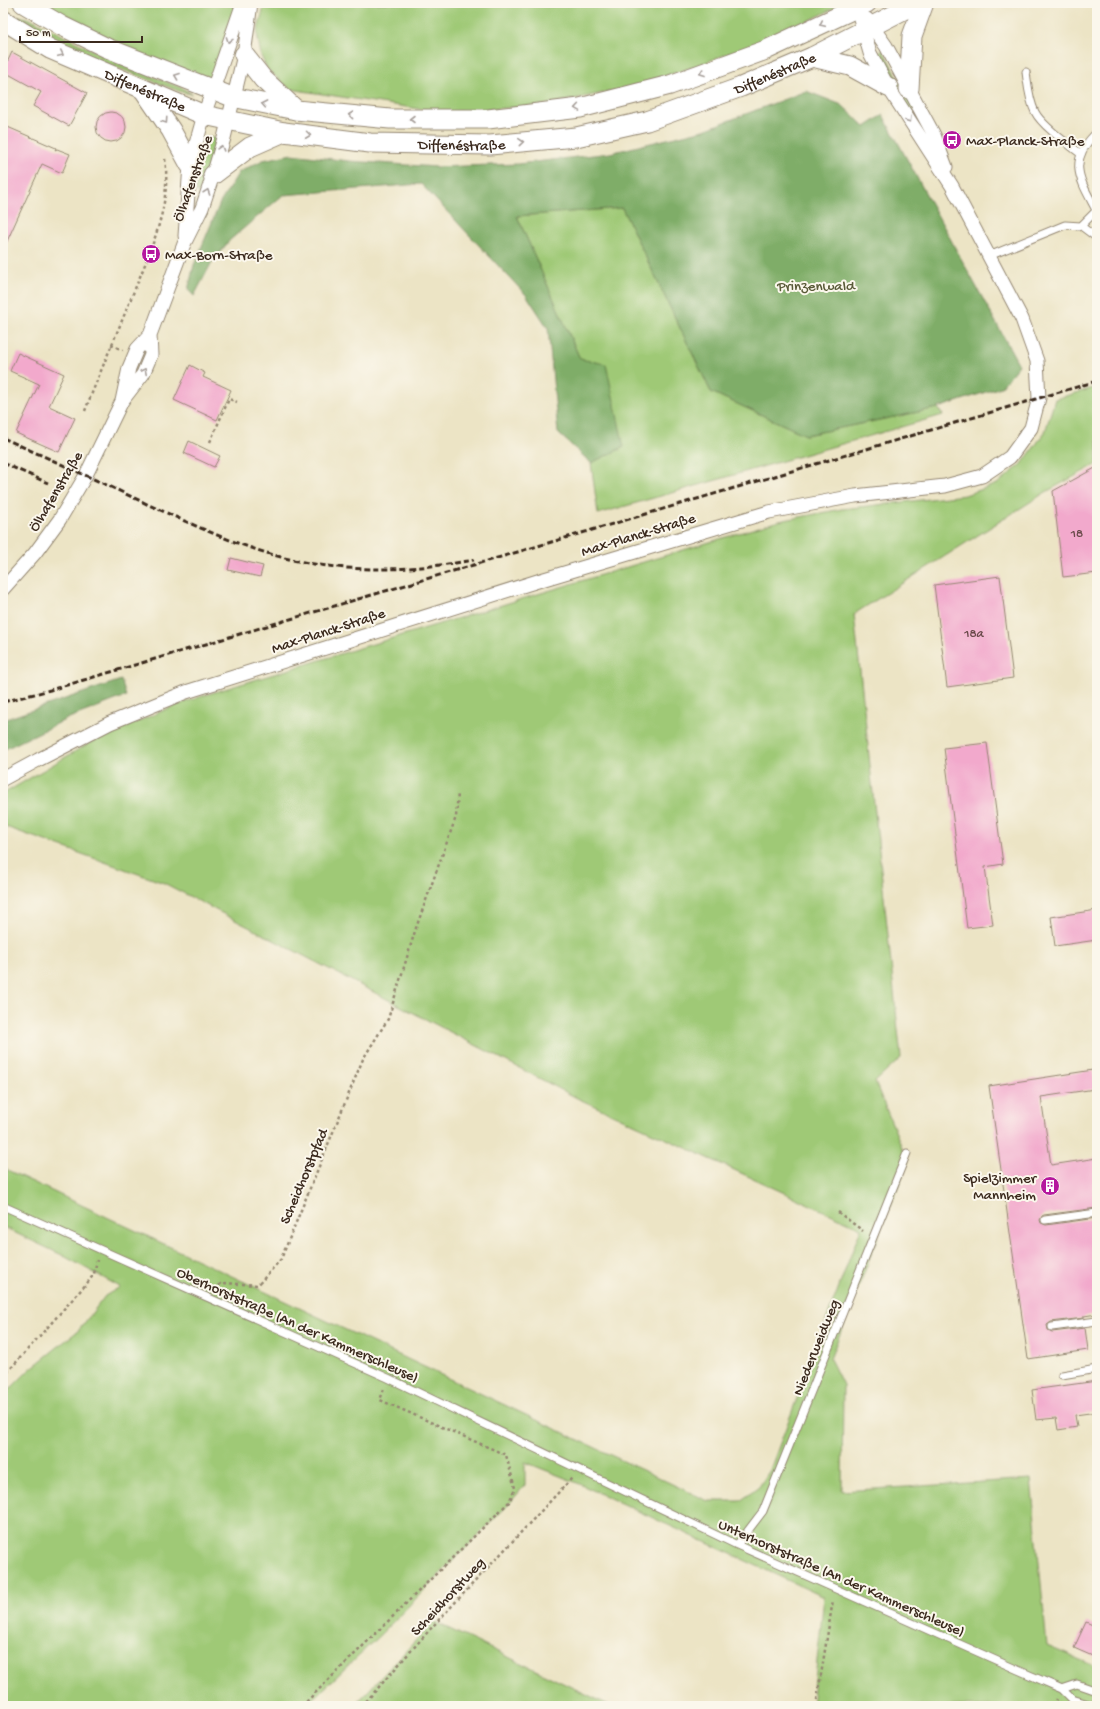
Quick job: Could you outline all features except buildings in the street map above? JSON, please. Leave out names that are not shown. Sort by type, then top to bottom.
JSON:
[{"type":"main road","name":"Diffenéstraße","points":[[23,3],[62,26],[107,48],[232,97],[296,110],[390,120],[488,119],[580,108],[670,85],[766,50],[862,5]]},
{"type":"main road","name":"Diffenéstraße","points":[[3,20],[50,49],[204,115],[284,132],[370,143],[490,145],[576,137],[647,121],[741,87],[812,57],[917,3]]},
{"type":"main road","points":[[909,89],[912,36],[924,3]]},
{"type":"main road","points":[[244,55],[263,79],[296,110]]},
{"type":"main road","points":[[812,57],[850,66],[888,87]]},
{"type":"main road","points":[[143,89],[171,130],[190,165]]},
{"type":"main road","points":[[213,176],[250,147],[284,132]]},
{"type":"street","points":[[214,90],[243,3]]},
{"type":"street","points":[[228,121],[232,97],[244,55],[251,3]]},
{"type":"street","name":"Max-Planck-Straße","points":[[3,779],[110,724],[186,692],[533,583],[769,512],[855,496],[945,486],[982,476],[1010,457],[1031,428],[1039,398],[1038,361],[1022,320],[952,186],[888,87],[870,53],[868,29],[862,5]]},
{"type":"street","name":"Max-Planck-Straße","points":[[868,29],[886,46],[934,135],[952,186]]},
{"type":"street","name":"Ölhafenstraße","points":[[184,244],[190,165],[204,115],[214,90]]},
{"type":"street","name":"Ölhafenstraße","points":[[3,589],[35,553],[60,519],[90,467],[122,401],[129,368],[137,349],[150,335],[184,244],[202,208],[213,176],[228,121]]},
{"type":"lane","points":[[1026,72],[1031,100],[1036,113],[1052,131],[1081,154]]},
{"type":"lane","points":[[1081,226],[1097,210],[1081,181],[1078,163],[1084,145],[1094,135],[1097,135]]},
{"type":"lane","points":[[989,256],[1065,225],[1081,226],[1097,238]]},
{"type":"lane","name":"Niederweidweg","points":[[737,1545],[763,1511],[907,1153]]},
{"type":"lane","name":"Oberhorststraße (An der Kammerschleuse)","points":[[3,1206],[388,1378],[580,1470]]},
{"type":"lane","points":[[1045,1220],[1097,1213]]},
{"type":"lane","points":[[1052,1327],[1097,1321]]},
{"type":"lane","points":[[1062,1375],[1097,1369]]},
{"type":"lane","name":"Unterhorststraße (An der Kammerschleuse)","points":[[580,1470],[737,1545],[1062,1689],[1072,1699],[1095,1706]]},
{"type":"lane","points":[[1062,1689],[1077,1684],[1097,1691]]},
{"type":"path","points":[[85,411],[152,245],[164,206],[168,174],[165,154]]},
{"type":"path","points":[[210,442],[229,399],[237,402]]},
{"type":"path","name":"Scheidhorstpfad","points":[[204,1296],[222,1283],[258,1285],[281,1259],[363,1059],[388,1019],[416,928],[456,817],[458,793]]},
{"type":"path","points":[[838,1212],[872,1239]]},
{"type":"path","points":[[3,1377],[94,1274],[99,1249]]},
{"type":"path","points":[[302,1706],[509,1502],[515,1488],[506,1455],[380,1400],[388,1378]]},
{"type":"path","name":"Scheidhorstweg","points":[[362,1706],[434,1625],[580,1470]]},
{"type":"path","points":[[816,1706],[835,1588]]},
{"type":"green space","points":[[31,3],[243,3],[214,90]]},
{"type":"green space","points":[[265,3],[845,3],[794,28],[696,66],[628,88],[544,105],[445,113],[290,89],[267,69],[261,56],[257,33]]},
{"type":"green space","points":[[19,16],[33,20],[122,64],[182,88],[192,94],[182,92],[78,53],[55,42],[17,17]]},
{"type":"green space","points":[[883,50],[925,131],[921,133],[878,53]]},
{"type":"green space","name":"Prinzenwald","points":[[806,91],[842,105],[865,127],[883,115],[1019,365],[1001,387],[938,408],[806,435],[711,392],[622,208],[517,216],[580,359],[606,364],[624,447],[591,463],[558,433],[548,328],[527,296],[421,184],[283,195],[230,240],[212,262],[194,296],[188,290],[194,265],[220,203],[239,172],[263,160],[292,154],[349,161],[437,167],[518,164],[610,153],[704,130]]},
{"type":"green space","points":[[206,136],[216,139],[208,173],[200,192],[196,192],[199,164]]},
{"type":"green space","points":[[622,208],[711,392],[806,435],[938,408],[943,415],[598,514],[591,463],[624,447],[580,359],[517,216]]},
{"type":"green space","points":[[1097,387],[1097,464],[1046,492],[854,614],[901,1058],[875,1082],[908,1162],[830,1359],[843,1385],[842,1491],[1031,1479],[1047,1646],[1097,1667],[1097,1706],[812,1706],[824,1597],[575,1482],[525,1462],[525,1485],[509,1504],[385,1630],[306,1706],[3,1706],[3,1396],[29,1370],[79,1330],[105,1296],[120,1287],[62,1255],[3,1227],[3,1168],[708,1501],[740,1501],[759,1487],[770,1470],[861,1228],[577,1098],[164,883],[3,826],[3,794],[91,742],[169,708],[208,694],[779,521],[842,509],[965,495],[997,484],[1022,464],[1045,432],[1055,399]]},
{"type":"green space","points":[[121,680],[126,696],[69,718],[3,750],[3,720]]},
{"type":"green space","points":[[433,1622],[439,1624],[611,1706],[354,1706]]},
{"type":"railway","points":[[3,702],[50,690],[1097,381]]},
{"type":"railway","points":[[3,438],[210,532],[251,548],[292,560],[334,567],[374,569],[414,568],[474,560]]},
{"type":"railway","points":[[3,463],[48,483]]},
{"type":"place","name":"Max-Planck-Straße","points":[[952,140]]},
{"type":"place","name":"Max-Born-Straße","points":[[151,254]]},
{"type":"place","name":"Spielzimmer Mannheim","points":[[1050,1186]]}]
